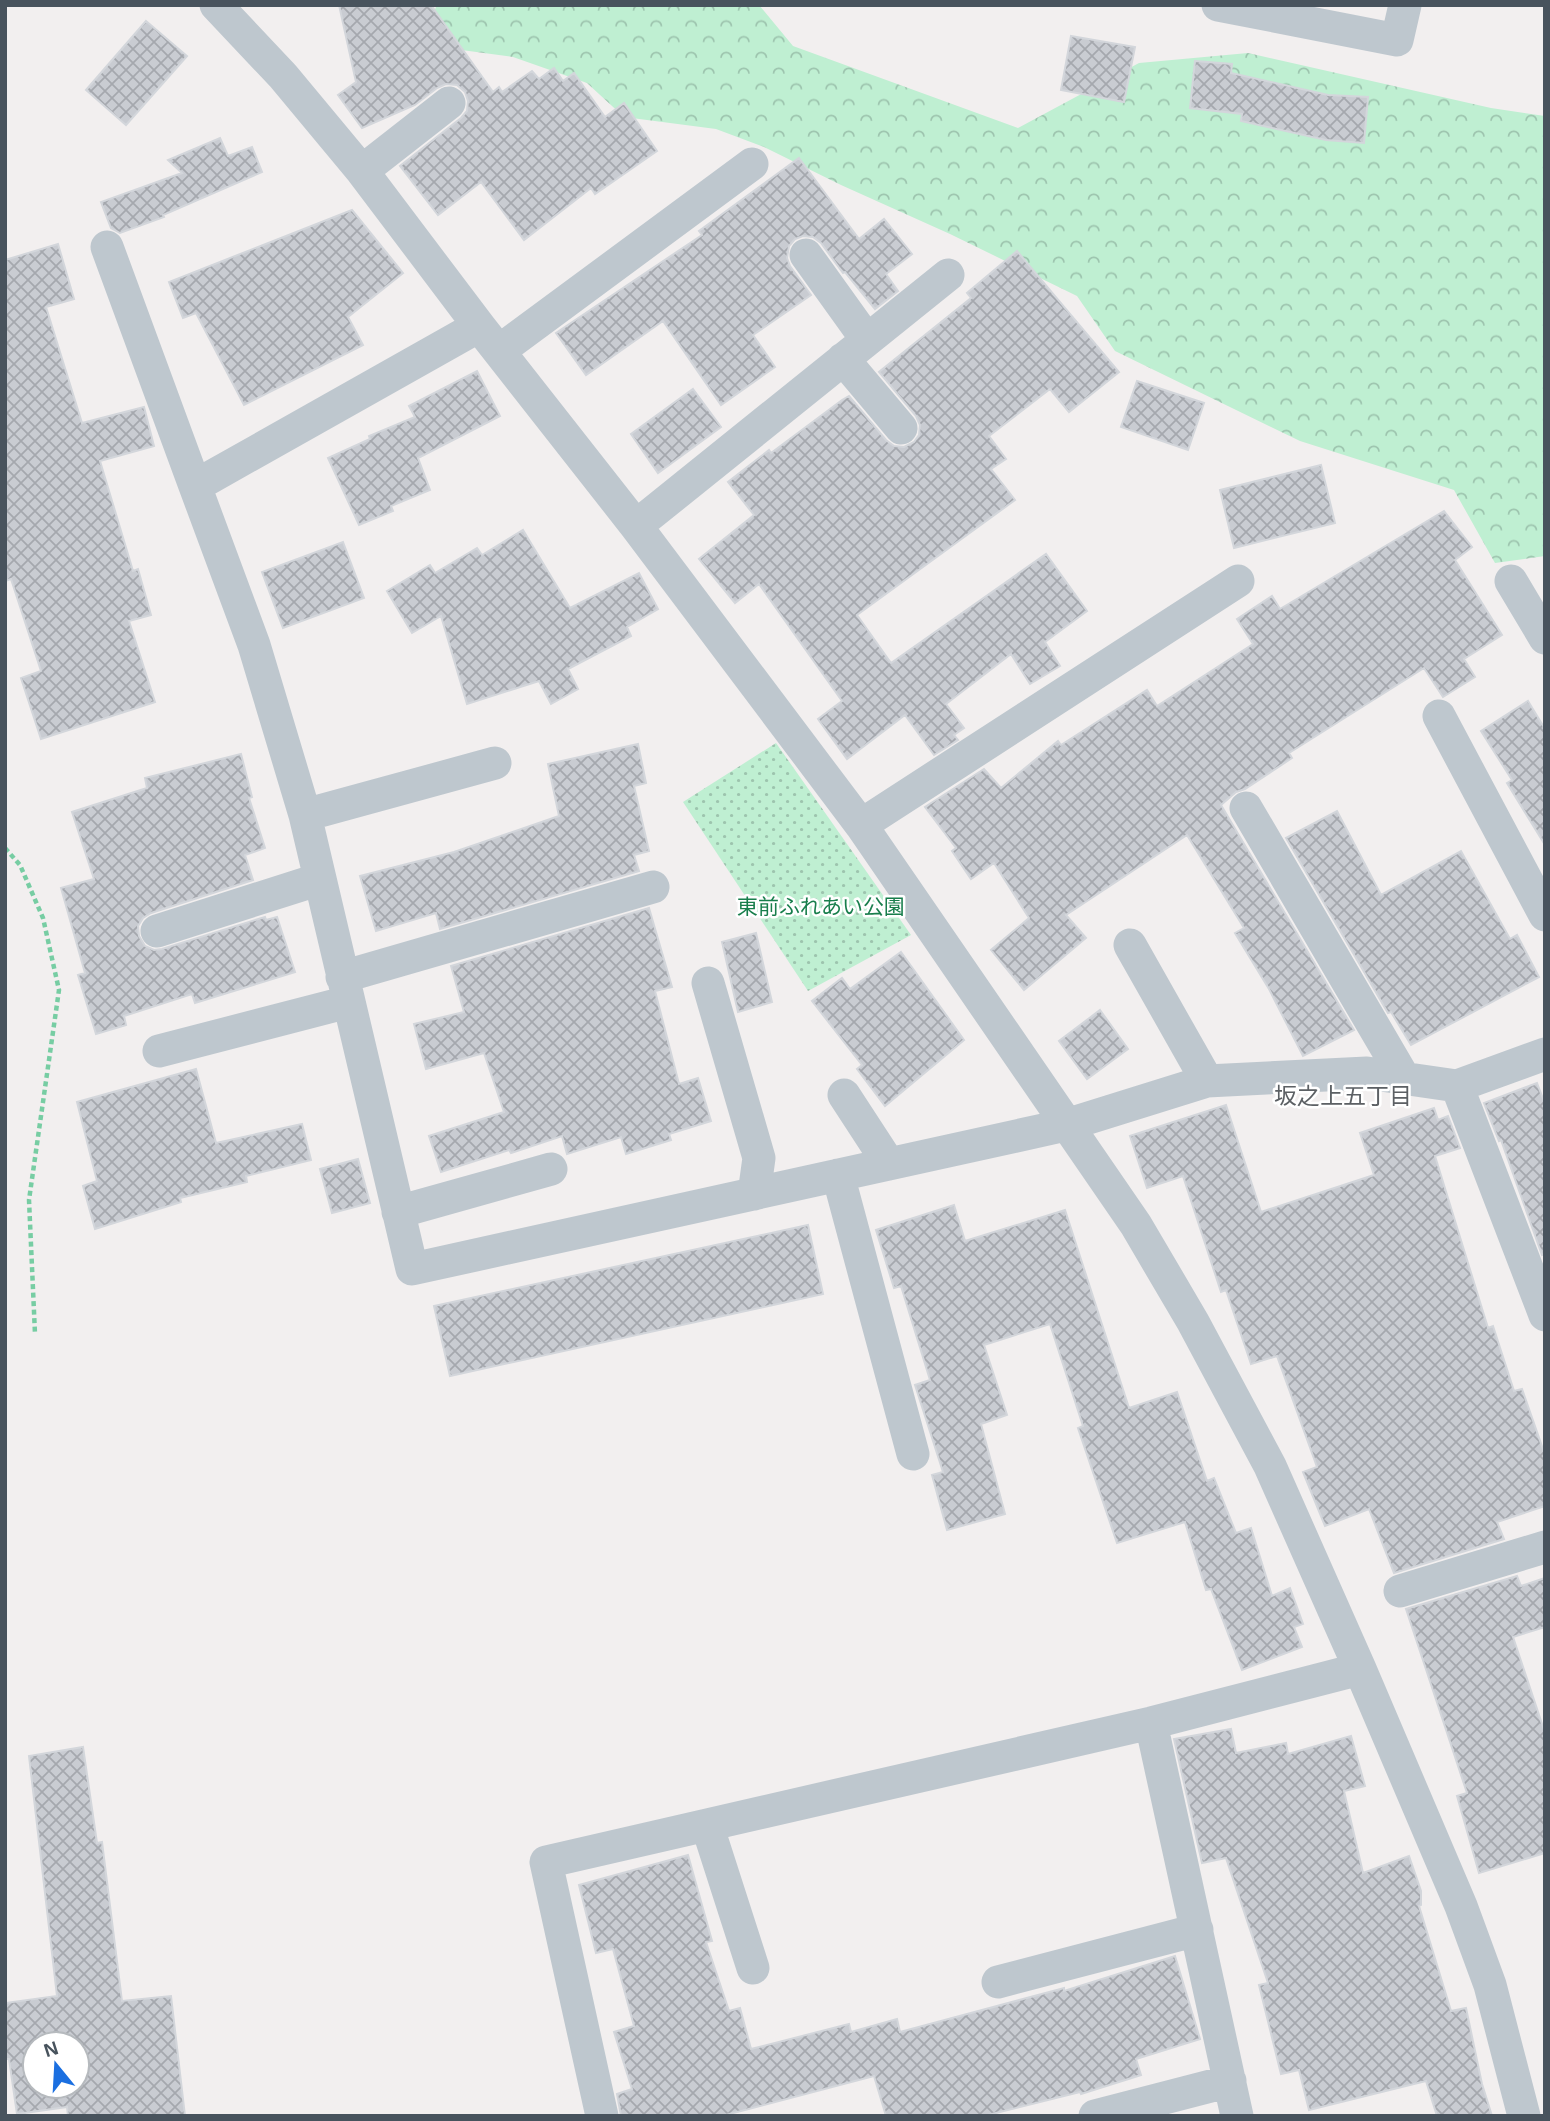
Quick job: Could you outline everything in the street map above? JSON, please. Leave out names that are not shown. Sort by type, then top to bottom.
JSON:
[{"type":"street","points":[[216,5],[283,76],[362,171],[489,339],[636,526],[861,825],[1136,1225],[1200,1334],[1270,1466],[1360,1669],[1461,1906],[1490,1985],[1530,2079],[1524,2116]]},
{"type":"street","points":[[1219,5],[1397,40],[1405,5]]},
{"type":"street","points":[[362,171],[449,103]]},
{"type":"street","points":[[195,486],[489,339],[752,164]]},
{"type":"street","points":[[107,247],[254,645],[305,815],[412,1269],[1066,1125],[1207,1081],[1367,1073],[1457,1086],[1545,1054]]},
{"type":"street","points":[[806,255],[855,350],[901,428]]},
{"type":"street","points":[[636,526],[948,275]]},
{"type":"street","points":[[861,825],[1238,581]]},
{"type":"street","points":[[1511,582],[1545,638]]},
{"type":"street","points":[[1438,716],[1545,915]]},
{"type":"street","points":[[305,815],[495,763]]},
{"type":"street","points":[[1246,808],[1404,1078]]},
{"type":"street","points":[[157,931],[320,879]]},
{"type":"street","points":[[159,1051],[653,887]]},
{"type":"street","points":[[1130,945],[1207,1081]]},
{"type":"street","points":[[708,983],[759,1158],[754,1194]]},
{"type":"street","points":[[1457,1086],[1545,1315]]},
{"type":"street","points":[[844,1095],[889,1164]]},
{"type":"street","points":[[398,1212],[551,1169]]},
{"type":"street","points":[[838,1175],[914,1454]]},
{"type":"street","points":[[1400,1591],[1545,1547]]},
{"type":"street","points":[[602,2116],[546,1863],[1151,1723],[1360,1669]]},
{"type":"street","points":[[1151,1723],[1237,2116]]},
{"type":"street","points":[[707,1825],[753,1968]]},
{"type":"street","points":[[998,1982],[1197,1930]]},
{"type":"street","points":[[1095,2116],[1230,2081]]},
{"type":"path","points":[[5,848],[20,865],[43,918],[58,990],[29,1200],[35,1335]]},
{"type":"green space","points":[[437,5],[759,5],[793,46],[1018,128],[1139,63],[1248,53],[1491,108],[1545,116],[1545,556],[1495,563],[1454,490],[1300,441],[1115,351],[1077,296],[764,147],[716,129],[624,117],[587,83],[513,57],[454,49],[431,18]]},
{"type":"green space","name":"東前ふれあい公園","points":[[776,743],[911,935],[808,991],[683,802]]},
{"type":"building","points":[[339,5],[431,5],[493,92],[499,87],[502,92],[532,71],[539,79],[554,68],[563,81],[574,73],[605,117],[624,103],[657,151],[595,194],[591,188],[524,240],[481,182],[438,215],[400,166],[461,118],[467,111],[465,92],[457,85],[446,84],[415,105],[362,128],[338,95],[356,82]]},
{"type":"building","points":[[146,21],[187,56],[126,125],[86,90]]},
{"type":"building","points":[[1071,36],[1135,47],[1124,102],[1061,90]]},
{"type":"building","points":[[1195,61],[1232,64],[1231,73],[1328,95],[1368,97],[1364,143],[1326,140],[1241,121],[1242,114],[1190,108]]},
{"type":"building","points":[[220,138],[228,156],[252,147],[262,172],[163,215],[164,217],[120,233],[111,228],[101,202],[182,173],[168,160]]},
{"type":"building","points":[[799,158],[859,239],[884,219],[912,254],[886,274],[898,291],[875,309],[821,243],[813,237],[803,236],[795,239],[789,246],[787,258],[811,295],[753,335],[775,367],[721,405],[663,321],[586,375],[556,333],[702,235],[699,231]]},
{"type":"building","points":[[352,210],[403,273],[348,317],[363,345],[244,405],[196,313],[183,318],[169,282]]},
{"type":"building","points":[[58,244],[74,299],[46,307],[82,423],[144,407],[154,446],[100,461],[133,571],[138,569],[151,615],[129,621],[155,702],[41,739],[21,678],[41,671],[11,579],[5,581],[5,260]]},
{"type":"building","points":[[1017,251],[1119,372],[1069,412],[1050,389],[989,436],[1006,459],[991,469],[1015,500],[857,615],[891,663],[1046,554],[1087,611],[1045,642],[1060,666],[1030,684],[1011,654],[946,704],[964,728],[954,735],[958,740],[934,755],[905,715],[847,759],[818,719],[842,701],[759,584],[735,603],[699,559],[754,515],[728,482],[769,450],[771,453],[849,396],[894,446],[904,447],[914,442],[919,435],[920,425],[916,416],[879,372],[971,298],[967,293]]},
{"type":"building","points":[[477,371],[500,416],[418,458],[430,490],[391,506],[393,511],[359,525],[328,458],[370,439],[369,436],[415,417],[409,406]]},
{"type":"building","points":[[1137,381],[1204,403],[1188,450],[1121,427]]},
{"type":"building","points":[[693,389],[721,427],[658,473],[631,434]]},
{"type":"building","points":[[1321,465],[1335,523],[1234,548],[1220,490]]},
{"type":"building","points":[[1444,511],[1472,547],[1455,560],[1502,635],[1464,659],[1475,677],[1443,697],[1424,668],[1289,753],[1292,758],[1245,789],[1236,792],[1221,805],[1354,1030],[1303,1056],[1269,989],[1235,933],[1244,928],[1187,835],[1066,915],[1086,938],[1024,990],[991,950],[1029,918],[994,863],[971,879],[952,851],[956,848],[925,807],[984,769],[1001,788],[1058,741],[1061,745],[1147,690],[1157,706],[1253,644],[1237,619],[1272,596],[1280,609]]},
{"type":"building","points":[[523,530],[570,608],[639,573],[658,609],[627,627],[631,636],[568,669],[578,689],[551,704],[539,681],[467,704],[441,616],[412,633],[387,591],[430,565],[435,573],[477,548],[482,555]]},
{"type":"building","points":[[343,542],[364,598],[283,628],[262,572]]},
{"type":"building","points":[[1528,701],[1545,729],[1545,845],[1507,783],[1512,780],[1481,731]]},
{"type":"building","points":[[638,744],[646,783],[634,786],[649,851],[634,855],[639,871],[440,929],[436,913],[376,931],[360,876],[454,852],[559,816],[548,764]]},
{"type":"building","points":[[241,754],[252,797],[249,798],[265,848],[245,855],[253,880],[151,913],[143,918],[138,926],[139,936],[145,946],[154,950],[162,949],[265,917],[266,920],[277,917],[295,972],[195,1003],[192,994],[124,1016],[126,1025],[96,1034],[78,975],[85,973],[61,888],[94,879],[72,812],[147,788],[145,778]]},
{"type":"building","points":[[1337,811],[1381,895],[1461,851],[1510,939],[1517,935],[1539,977],[1411,1045],[1391,1012],[1388,1013],[1286,838]]},
{"type":"building","points":[[649,908],[672,987],[655,991],[679,1084],[698,1078],[711,1121],[669,1134],[671,1140],[626,1154],[621,1137],[567,1154],[562,1136],[441,1172],[429,1136],[504,1112],[484,1053],[426,1069],[414,1024],[464,1012],[451,966]]},
{"type":"building","points":[[756,933],[772,1002],[738,1012],[722,942]]},
{"type":"building","points":[[901,952],[964,1040],[885,1106],[857,1069],[862,1065],[812,1001],[842,978],[850,989]]},
{"type":"building","points":[[1100,1010],[1128,1049],[1087,1079],[1059,1041]]},
{"type":"building","points":[[196,1069],[216,1143],[302,1124],[311,1160],[246,1176],[247,1182],[180,1198],[181,1202],[95,1229],[83,1186],[97,1181],[77,1102]]},
{"type":"building","points":[[1537,1083],[1545,1104],[1545,1254],[1542,1255],[1501,1140],[1499,1141],[1484,1103]]},
{"type":"building","points":[[1226,1105],[1261,1212],[1374,1175],[1360,1133],[1434,1108],[1438,1120],[1448,1116],[1460,1148],[1435,1156],[1488,1328],[1493,1326],[1514,1391],[1522,1389],[1545,1455],[1545,1506],[1497,1522],[1504,1539],[1394,1573],[1369,1509],[1325,1526],[1303,1472],[1317,1467],[1277,1356],[1251,1364],[1226,1290],[1221,1292],[1183,1176],[1147,1188],[1130,1136]]},
{"type":"building","points":[[358,1159],[370,1203],[332,1213],[320,1169]]},
{"type":"building","points":[[954,1205],[965,1241],[1065,1210],[1129,1408],[1177,1392],[1207,1481],[1214,1478],[1236,1533],[1251,1528],[1272,1596],[1290,1588],[1303,1624],[1294,1627],[1302,1647],[1242,1670],[1211,1589],[1206,1590],[1185,1522],[1117,1543],[1078,1428],[1083,1426],[1050,1324],[984,1345],[1007,1415],[981,1424],[1005,1514],[947,1530],[932,1475],[943,1472],[915,1385],[930,1380],[901,1286],[894,1288],[876,1230]]},
{"type":"building","points":[[808,1225],[823,1294],[450,1376],[434,1306]]},
{"type":"building","points":[[1517,1576],[1521,1586],[1545,1578],[1545,1627],[1513,1637],[1545,1733],[1545,1853],[1479,1873],[1457,1796],[1467,1793],[1406,1609]]},
{"type":"building","points":[[1231,1729],[1236,1753],[1286,1743],[1288,1754],[1351,1736],[1365,1786],[1344,1791],[1363,1873],[1409,1856],[1421,1891],[1419,1906],[1451,2011],[1466,2008],[1482,2084],[1492,2116],[1437,2116],[1426,2081],[1309,2110],[1299,2070],[1281,2074],[1259,1985],[1268,1983],[1226,1858],[1202,1863],[1174,1739]]},
{"type":"building","points":[[83,1747],[97,1843],[102,1842],[122,2001],[171,1996],[185,2116],[68,2116],[67,2107],[17,2114],[9,2059],[5,2059],[5,2003],[57,1996],[29,1756]]},
{"type":"building","points":[[688,1855],[712,1941],[706,1942],[729,2011],[740,2008],[751,2049],[849,2024],[851,2032],[897,2019],[900,2032],[1064,1988],[1064,1991],[1175,1956],[1200,2039],[1136,2059],[1141,2075],[1081,2094],[1080,2092],[984,2116],[886,2116],[874,2076],[722,2116],[621,2116],[617,2094],[632,2089],[614,2032],[634,2026],[613,1949],[596,1953],[579,1885]]},
{"type":"district","name":"坂之上五丁目","points":[[1343,1096]]}]
